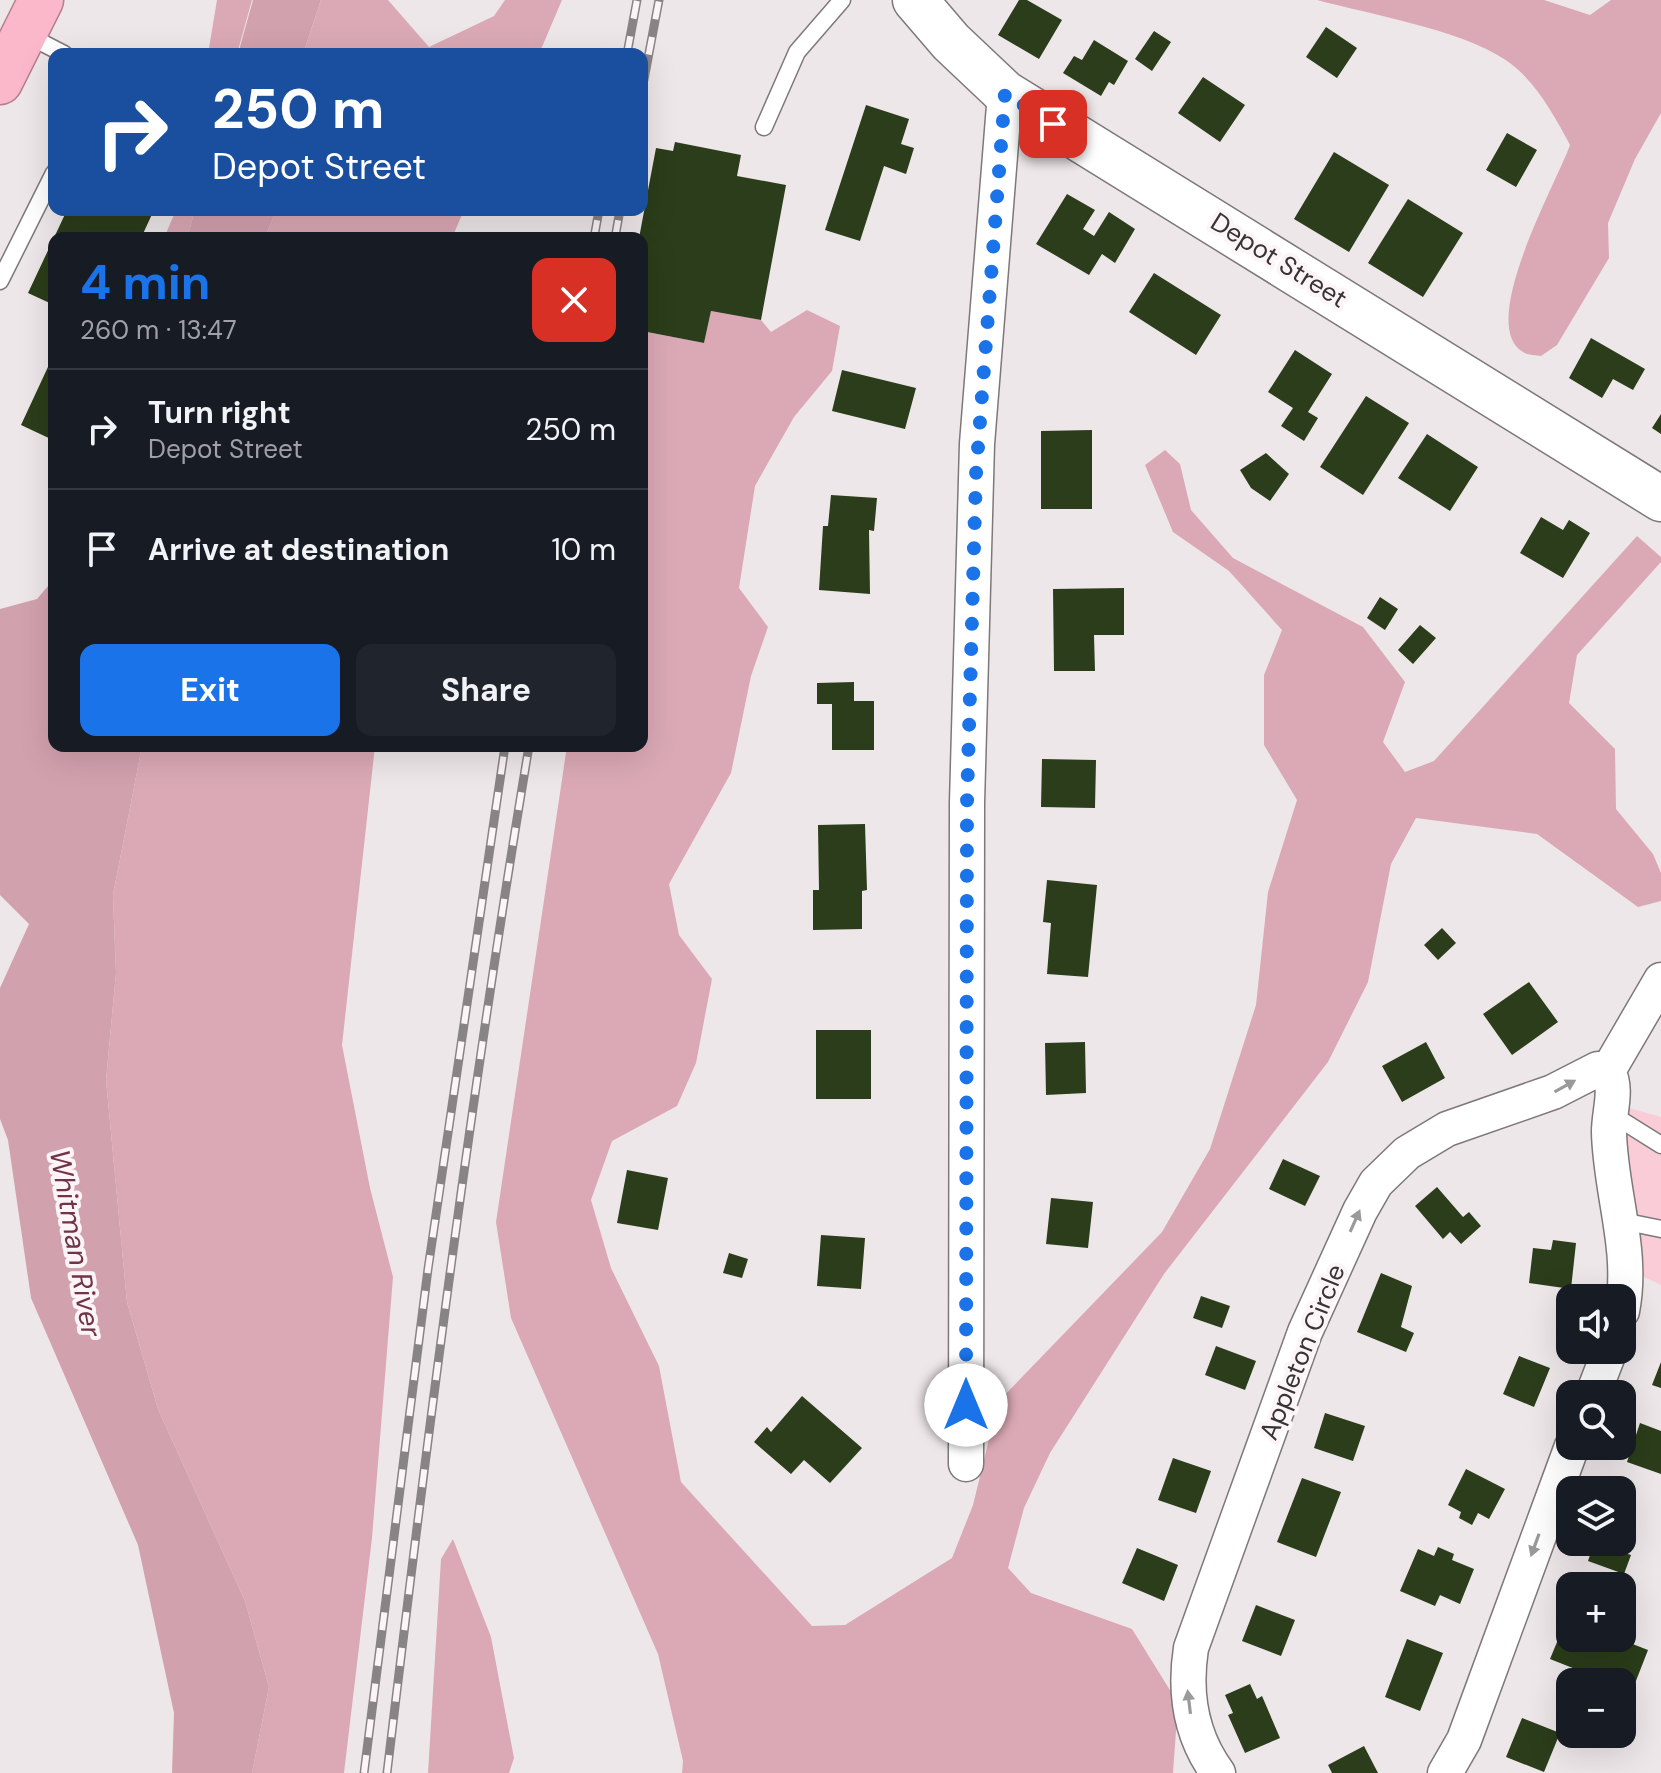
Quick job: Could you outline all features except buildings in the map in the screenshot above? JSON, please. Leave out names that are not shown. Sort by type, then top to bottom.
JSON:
[{"type":"highway","points":[[0,82],[33,17]]},
{"type":"main road","name":"Depot Street","points":[[915,0],[951,42],[1005,93],[1661,499]]},
{"type":"main road","points":[[951,42],[962,0]]},
{"type":"street","points":[[966,1464],[967,787],[977,444],[1005,93]]},
{"type":"street","points":[[1622,1284],[1622,1221],[1611,1154],[1610,1113],[1614,1082],[1608,1071],[1661,980]]},
{"type":"street","name":"Appleton Circle","points":[[1218,1773],[1204,1751],[1192,1719],[1188,1684],[1191,1648],[1305,1332],[1368,1194],[1395,1161],[1431,1137],[1480,1116],[1553,1092],[1598,1069],[1608,1071]]},
{"type":"street","points":[[1445,1773],[1464,1740],[1567,1460]]},
{"type":"lane","points":[[764,127],[797,52],[842,0]]},
{"type":"lane","points":[[33,17],[59,48]]},
{"type":"lane","points":[[0,281],[48,185]]},
{"type":"lane","points":[[1610,1113],[1661,1145]]},
{"type":"lane","points":[[1622,1221],[1661,1229]]},
{"type":"shaded area","points":[[217,0],[252,0],[239,48],[209,48]]},
{"type":"shaded area","points":[[321,0],[388,0],[429,47],[494,16],[505,0],[562,0],[542,48],[305,48]]},
{"type":"shaded area","points":[[1317,0],[1544,0],[1590,15],[1611,0],[1661,0],[1661,113],[1635,159],[1608,223],[1609,258],[1557,345],[1541,356],[1523,352],[1511,337],[1509,313],[1524,252],[1570,145],[1550,110],[1525,76],[1486,49],[1440,31]]},
{"type":"shaded area","points":[[173,216],[193,216],[189,232],[167,232]]},
{"type":"shaded area","points":[[274,216],[461,216],[455,232],[267,232]]},
{"type":"shaded area","points":[[807,310],[840,326],[832,371],[794,417],[755,486],[739,588],[768,627],[751,676],[731,773],[669,884],[679,935],[712,979],[696,1063],[677,1106],[612,1141],[591,1200],[611,1268],[659,1366],[681,1482],[812,1626],[845,1625],[952,1558],[973,1505],[998,1402],[1162,1232],[1210,1149],[1256,1005],[1268,892],[1297,800],[1264,745],[1264,675],[1282,630],[1229,571],[1173,532],[1145,465],[1165,450],[1180,464],[1191,510],[1233,558],[1363,627],[1405,682],[1383,742],[1405,772],[1434,761],[1637,536],[1661,557],[1661,562],[1577,655],[1569,703],[1615,749],[1616,809],[1653,854],[1661,873],[1661,901],[1638,907],[1537,834],[1416,818],[1391,864],[1368,982],[1328,1062],[1164,1274],[1050,1453],[1024,1508],[1008,1568],[1031,1593],[1132,1629],[1178,1703],[1173,1773],[682,1773],[683,1761],[658,1654],[511,1318],[496,1222],[566,752],[648,752],[648,332],[704,343],[711,311],[761,320],[771,332]]},
{"type":"shaded area","points":[[141,752],[374,752],[342,1045],[370,1188],[393,1277],[372,1538],[344,1773],[252,1773],[269,1687],[245,1601],[158,1409],[127,1302],[106,1080],[116,973],[113,895]]},
{"type":"shaded area","points":[[1626,1107],[1661,1117],[1661,1285],[1638,1274],[1640,1230],[1626,1149]]},
{"type":"shaded area","points":[[453,1539],[491,1637],[514,1758],[509,1773],[428,1773],[441,1559]]},
{"type":"water","points":[[253,0],[321,0],[305,48],[240,48]]},
{"type":"water","points":[[193,216],[274,216],[267,232],[189,232]]},
{"type":"water","name":"Whitman River","points":[[48,586],[48,752],[141,752],[113,895],[116,973],[106,1080],[127,1302],[158,1409],[245,1601],[269,1687],[252,1773],[172,1773],[174,1713],[138,1545],[31,1298],[8,1140],[0,1119],[0,988],[29,924],[0,895],[0,609],[37,599]]},
{"type":"railway","points":[[628,48],[637,0]]},
{"type":"railway","points":[[648,58],[659,0]]},
{"type":"railway","points":[[595,232],[598,216]]},
{"type":"railway","points":[[616,232],[619,216]]},
{"type":"railway","points":[[364,1773],[428,1269],[504,752]]},
{"type":"railway","points":[[387,1773],[452,1259],[528,752]]},
{"type":"route","points":[[966,1405],[967,803],[976,474],[1005,93],[1053,124]]}]
